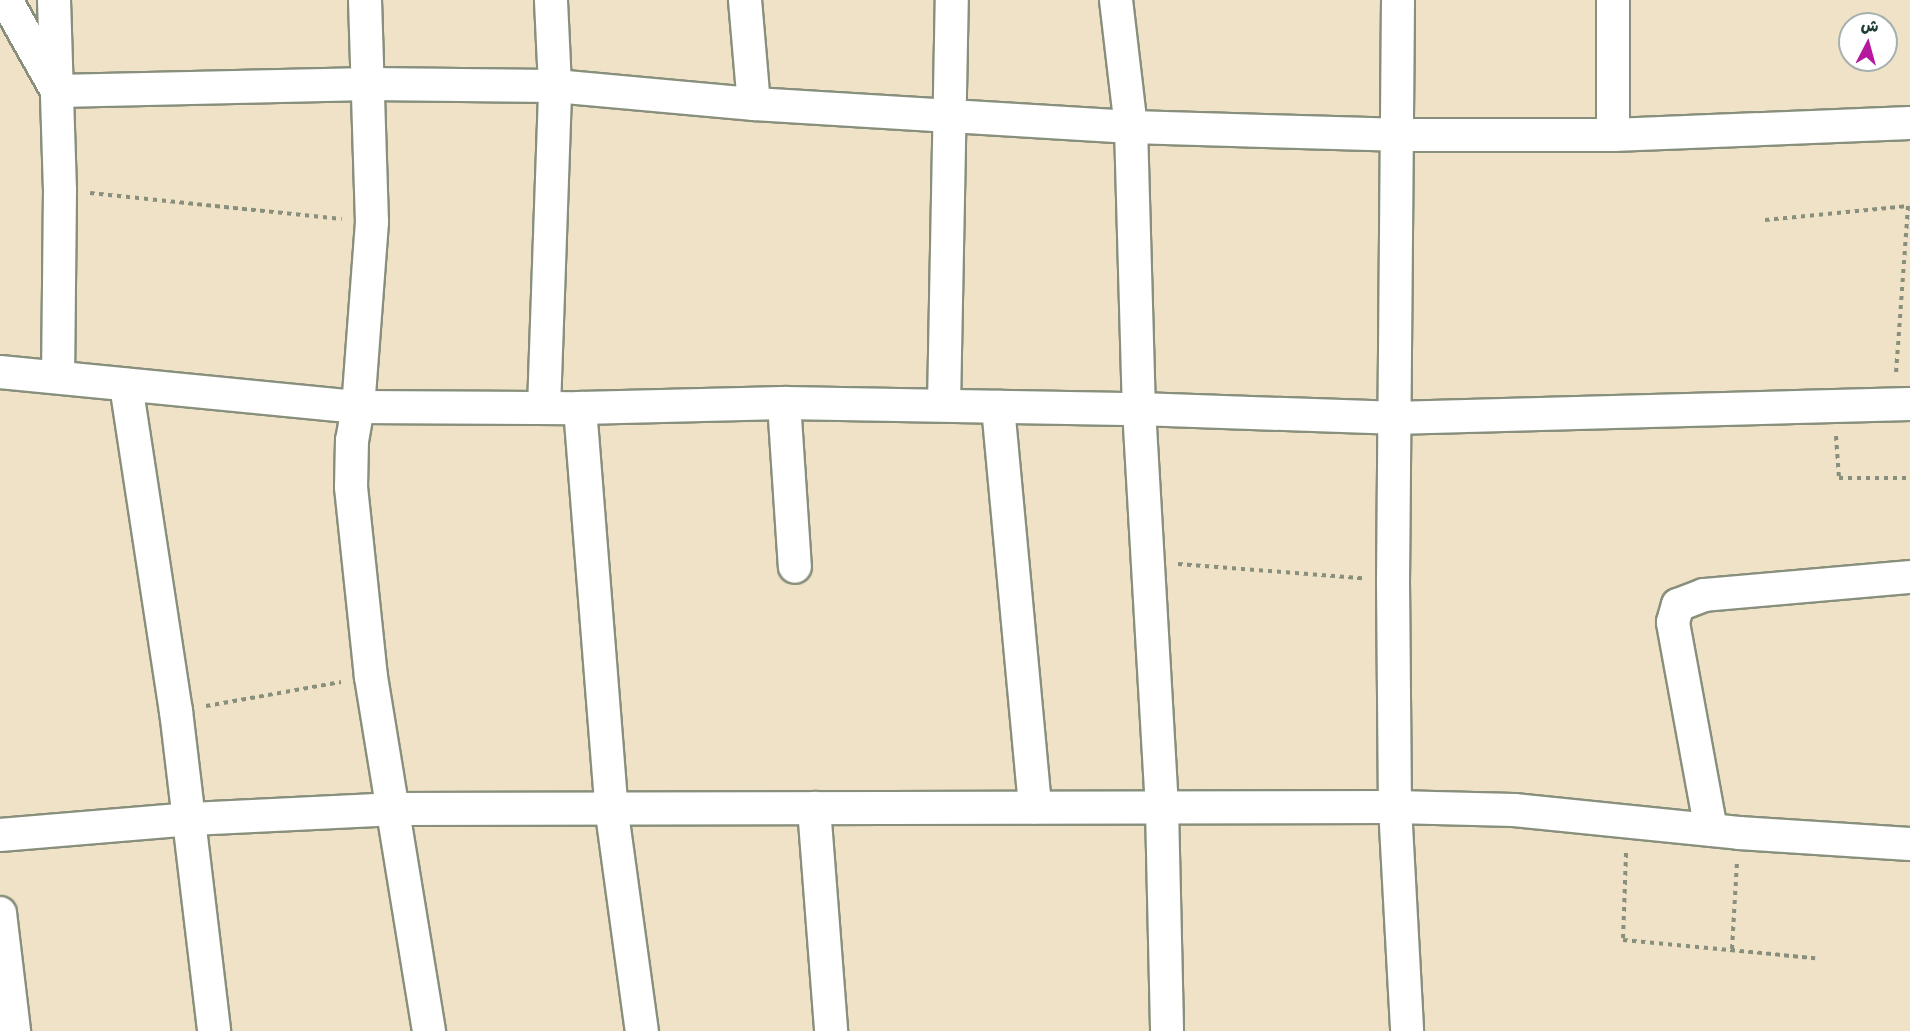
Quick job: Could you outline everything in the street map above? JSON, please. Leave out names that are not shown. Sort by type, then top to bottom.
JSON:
[{"type":"street","points":[[6,0],[57,92]]},
{"type":"street","points":[[54,0],[60,190],[58,375]]},
{"type":"street","points":[[365,0],[372,222],[358,407],[352,441],[351,487],[371,677],[429,1031]]},
{"type":"street","points":[[544,408],[555,86],[551,0]]},
{"type":"street","points":[[745,0],[754,104]]},
{"type":"street","points":[[944,405],[952,0]]},
{"type":"street","points":[[1116,0],[1131,127],[1139,409],[1162,808],[1167,1031]]},
{"type":"street","points":[[1398,0],[1393,580],[1395,807],[1407,1031]]},
{"type":"street","points":[[1612,0],[1612,135]]},
{"type":"street","points":[[57,92],[369,84],[555,86],[754,104],[1131,127],[1396,135],[1612,135],[1910,123]]},
{"type":"street","points":[[0,372],[58,375],[126,385],[358,407],[580,408],[784,403],[1139,409],[1393,418],[1833,404],[1902,404]]},
{"type":"street","points":[[126,385],[191,819],[214,1031]]},
{"type":"street","points":[[784,403],[795,567]]},
{"type":"street","points":[[998,407],[1035,807]]},
{"type":"street","points":[[580,408],[611,807],[642,1031]]},
{"type":"street","points":[[1725,831],[1673,622],[1678,605],[1704,595],[1910,577]]},
{"type":"street","points":[[0,835],[191,819],[392,809],[1395,807],[1514,810],[1725,831],[1910,844]]},
{"type":"street","points":[[814,808],[831,1031]]},
{"type":"street","points":[[0,913],[14,1031]]},
{"type":"path","points":[[60,190],[372,222]]},
{"type":"path","points":[[1765,220],[1908,206],[1902,404]]},
{"type":"path","points":[[1833,404],[1839,478],[1910,478]]},
{"type":"path","points":[[1147,562],[1393,580]]},
{"type":"path","points":[[176,711],[371,677]]},
{"type":"path","points":[[1627,821],[1623,940],[1815,958]]},
{"type":"path","points":[[1725,831],[1732,950]]}]
